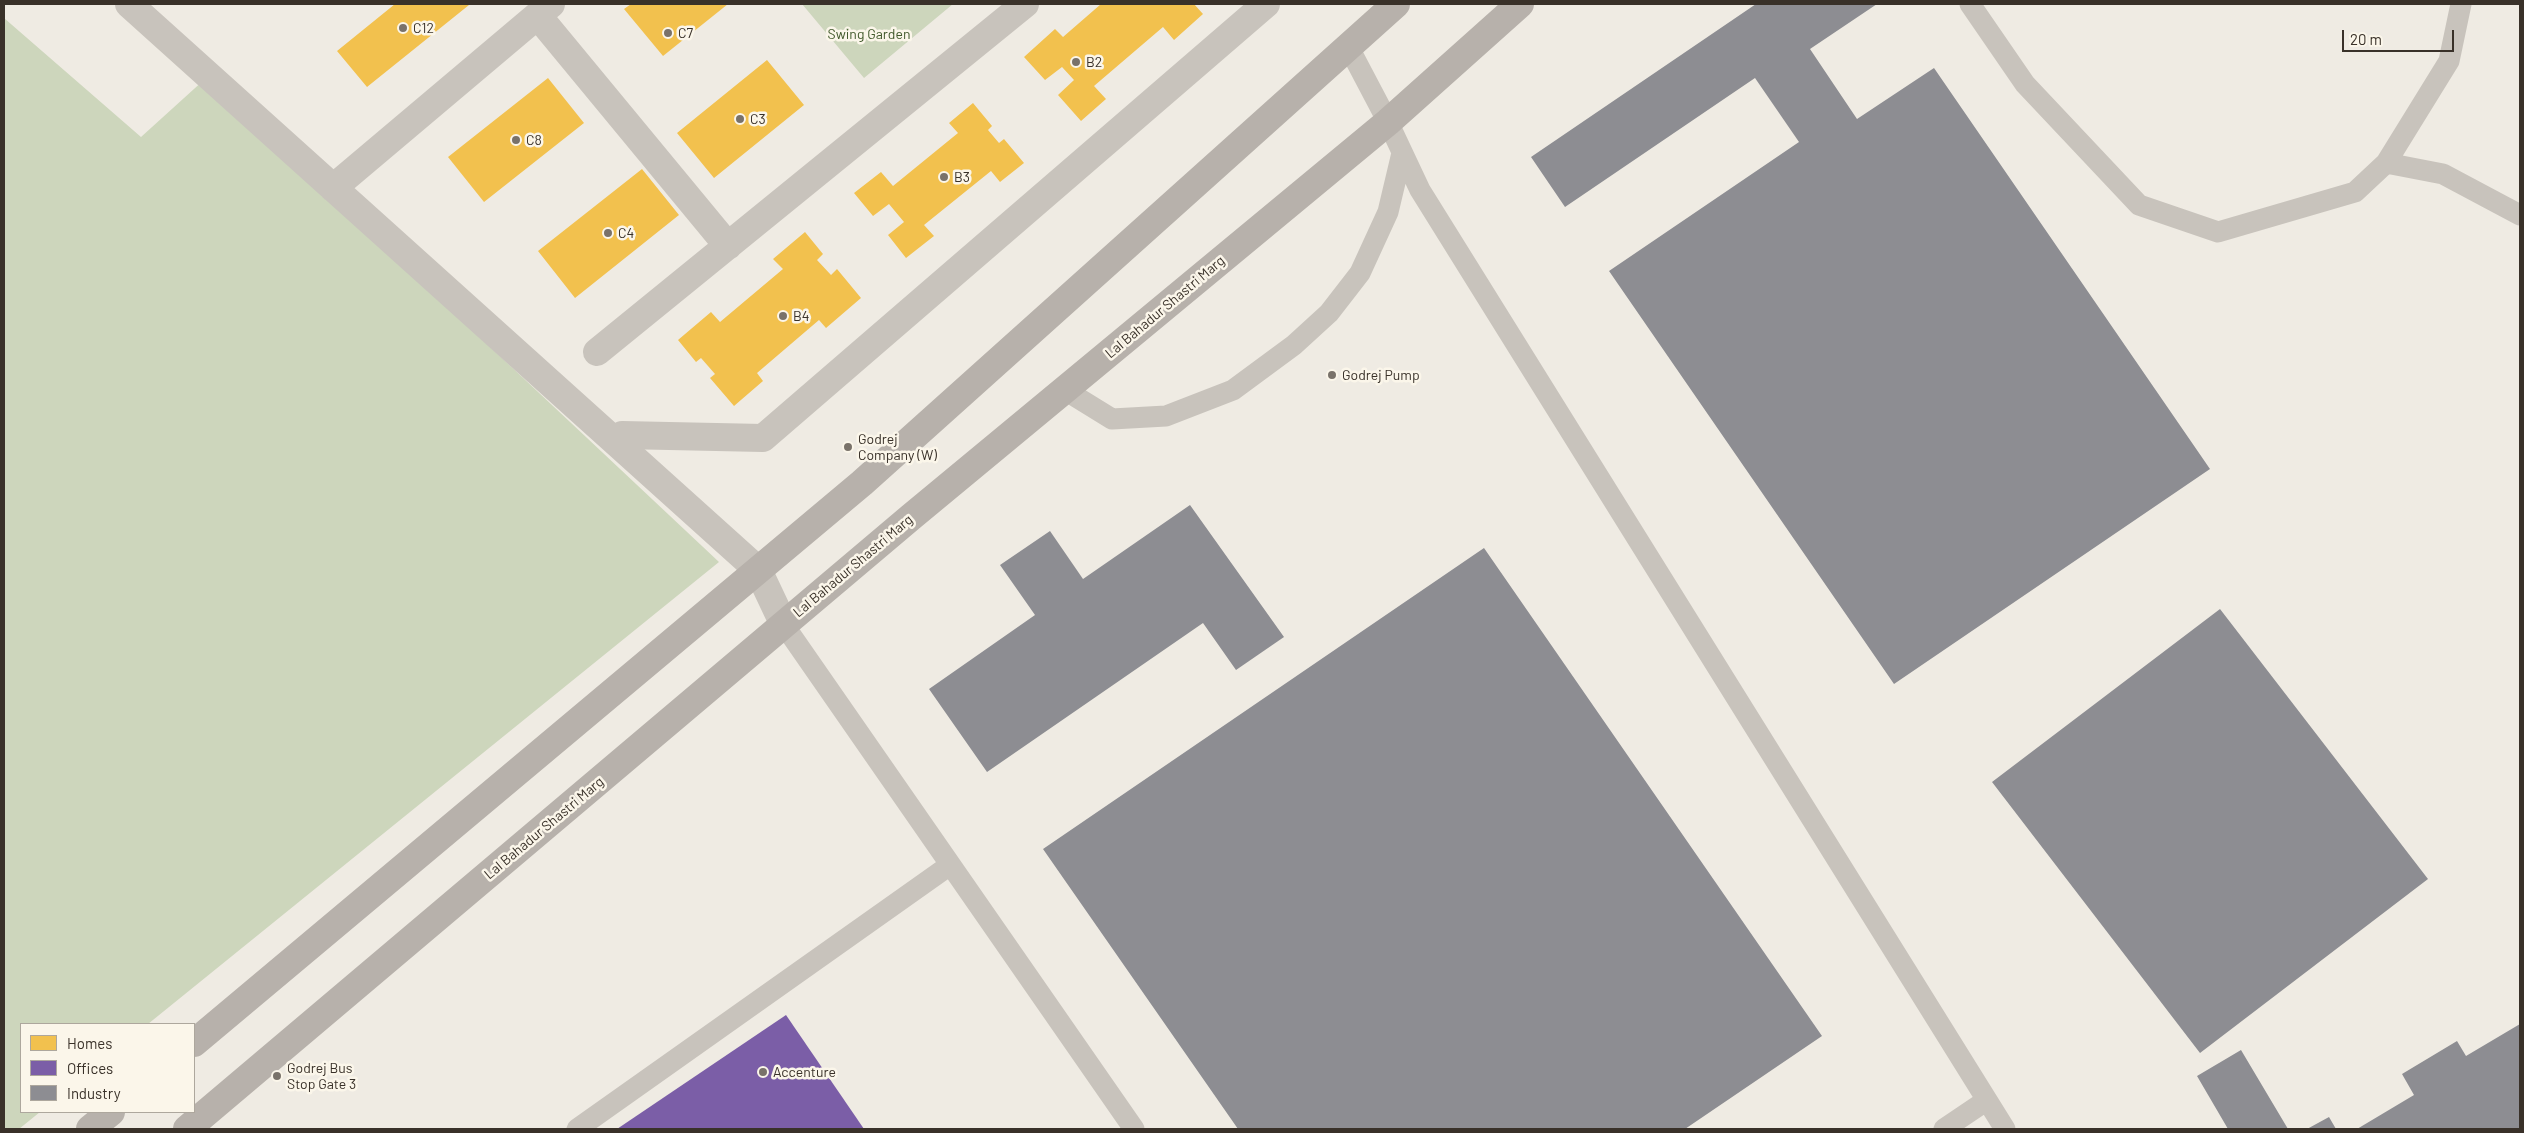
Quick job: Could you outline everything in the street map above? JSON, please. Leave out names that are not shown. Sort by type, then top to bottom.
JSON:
[{"type":"main road","points":[[195,1042],[869,476],[1396,4]]},
{"type":"main road","name":"Lal Bahadur Shastri Marg","points":[[187,1129],[784,625],[1388,122],[1520,4]]},
{"type":"main road","points":[[90,1129],[110,1113]]},
{"type":"street","points":[[129,4],[758,570],[784,625]]},
{"type":"street","points":[[597,352],[1025,4]]},
{"type":"street","points":[[622,435],[763,438],[1266,4]]},
{"type":"street","points":[[333,188],[545,10],[728,246]]},
{"type":"lane","points":[[1970,4],[2025,84],[2138,205],[2218,232],[2355,192],[2386,164],[2449,60],[2460,4]]},
{"type":"lane","points":[[1348,46],[1388,122],[1420,190],[2005,1129]]},
{"type":"lane","points":[[1065,390],[1112,419],[1166,416],[1233,390],[1294,345],[1329,313],[1360,273],[1388,212],[1402,153]]},
{"type":"lane","points":[[2386,164],[2443,174],[2520,215]]},
{"type":"lane","points":[[784,625],[1134,1129]]},
{"type":"lane","points":[[577,1129],[950,865]]},
{"type":"lane","points":[[1944,1129],[1987,1100]]},
{"type":"green space","name":"Swing Garden","points":[[802,4],[953,4],[864,78]]},
{"type":"green space","points":[[4,18],[141,137],[205,79],[719,562],[149,1023],[20,1023],[20,1113],[39,1113],[19,1129],[4,1129]]},
{"type":"building: Homes","name":"C12","points":[[395,4],[469,5],[367,87],[337,51]]},
{"type":"building: Homes","name":"C7","points":[[631,4],[728,4],[663,56],[624,9]]},
{"type":"building: Homes","name":"B2","points":[[1101,4],[1194,4],[1203,14],[1174,40],[1163,27],[1094,86],[1106,99],[1081,121],[1058,95],[1074,80],[1062,67],[1045,80],[1024,57],[1055,29],[1063,37]]},
{"type":"building: Homes","name":"C3","points":[[767,60],[804,105],[714,178],[677,133]]},
{"type":"building: Homes","name":"C8","points":[[548,78],[584,123],[484,202],[448,157]]},
{"type":"building: Homes","name":"B3","points":[[973,103],[992,126],[988,130],[999,143],[1004,139],[1024,163],[1000,182],[991,171],[924,225],[934,236],[906,258],[888,235],[904,222],[889,204],[873,216],[854,193],[881,172],[893,186],[958,133],[949,123]]},
{"type":"building: Homes","name":"C4","points":[[642,169],[679,215],[575,298],[538,251]]},
{"type":"building: Homes","name":"B4","points":[[805,232],[823,254],[817,260],[831,275],[837,269],[861,298],[826,328],[819,320],[757,373],[763,381],[734,406],[710,378],[715,374],[701,358],[696,362],[678,340],[711,312],[720,322],[783,269],[773,259]]},
{"type":"building: Offices","name":"Accenture","points":[[786,1015],[864,1129],[617,1129]]},
{"type":"building: Industry","points":[[1756,4],[1877,4],[1810,49],[1857,119],[1934,68],[2210,469],[1894,684],[1609,271],[1799,142],[1755,78],[1565,207],[1531,157]]},
{"type":"building: Industry","points":[[1190,505],[1284,637],[1236,670],[1203,623],[987,772],[929,689],[1035,615],[1000,565],[1050,531],[1083,579]]},
{"type":"building: Industry","points":[[1484,548],[1822,1036],[1685,1129],[1238,1129],[1043,849]]},
{"type":"building: Industry","points":[[2220,609],[2428,879],[2200,1053],[1992,782]]},
{"type":"building: Industry","points":[[2520,1024],[2520,1129],[2357,1129],[2414,1095],[2402,1074],[2457,1041],[2466,1056]]},
{"type":"building: Industry","points":[[2241,1050],[2288,1129],[2228,1129],[2197,1076]]},
{"type":"building: Industry","points":[[2329,1117],[2336,1129],[2307,1129]]},
{"type":"place","name":"C12","points":[[403,28]]},
{"type":"place","name":"C7","points":[[668,33]]},
{"type":"place","name":"B2","points":[[1076,62]]},
{"type":"place","name":"C3","points":[[740,119]]},
{"type":"place","name":"C8","points":[[516,140]]},
{"type":"place","name":"B3","points":[[944,177]]},
{"type":"place","name":"C4","points":[[608,233]]},
{"type":"place","name":"B4","points":[[783,316]]},
{"type":"place","name":"Godrej Pump","points":[[1332,375]]},
{"type":"place","name":"Godrej Company (W)","points":[[848,447]]},
{"type":"place","name":"Accenture","points":[[763,1072]]},
{"type":"place","name":"Godrej Bus Stop Gate 3","points":[[277,1076]]}]
